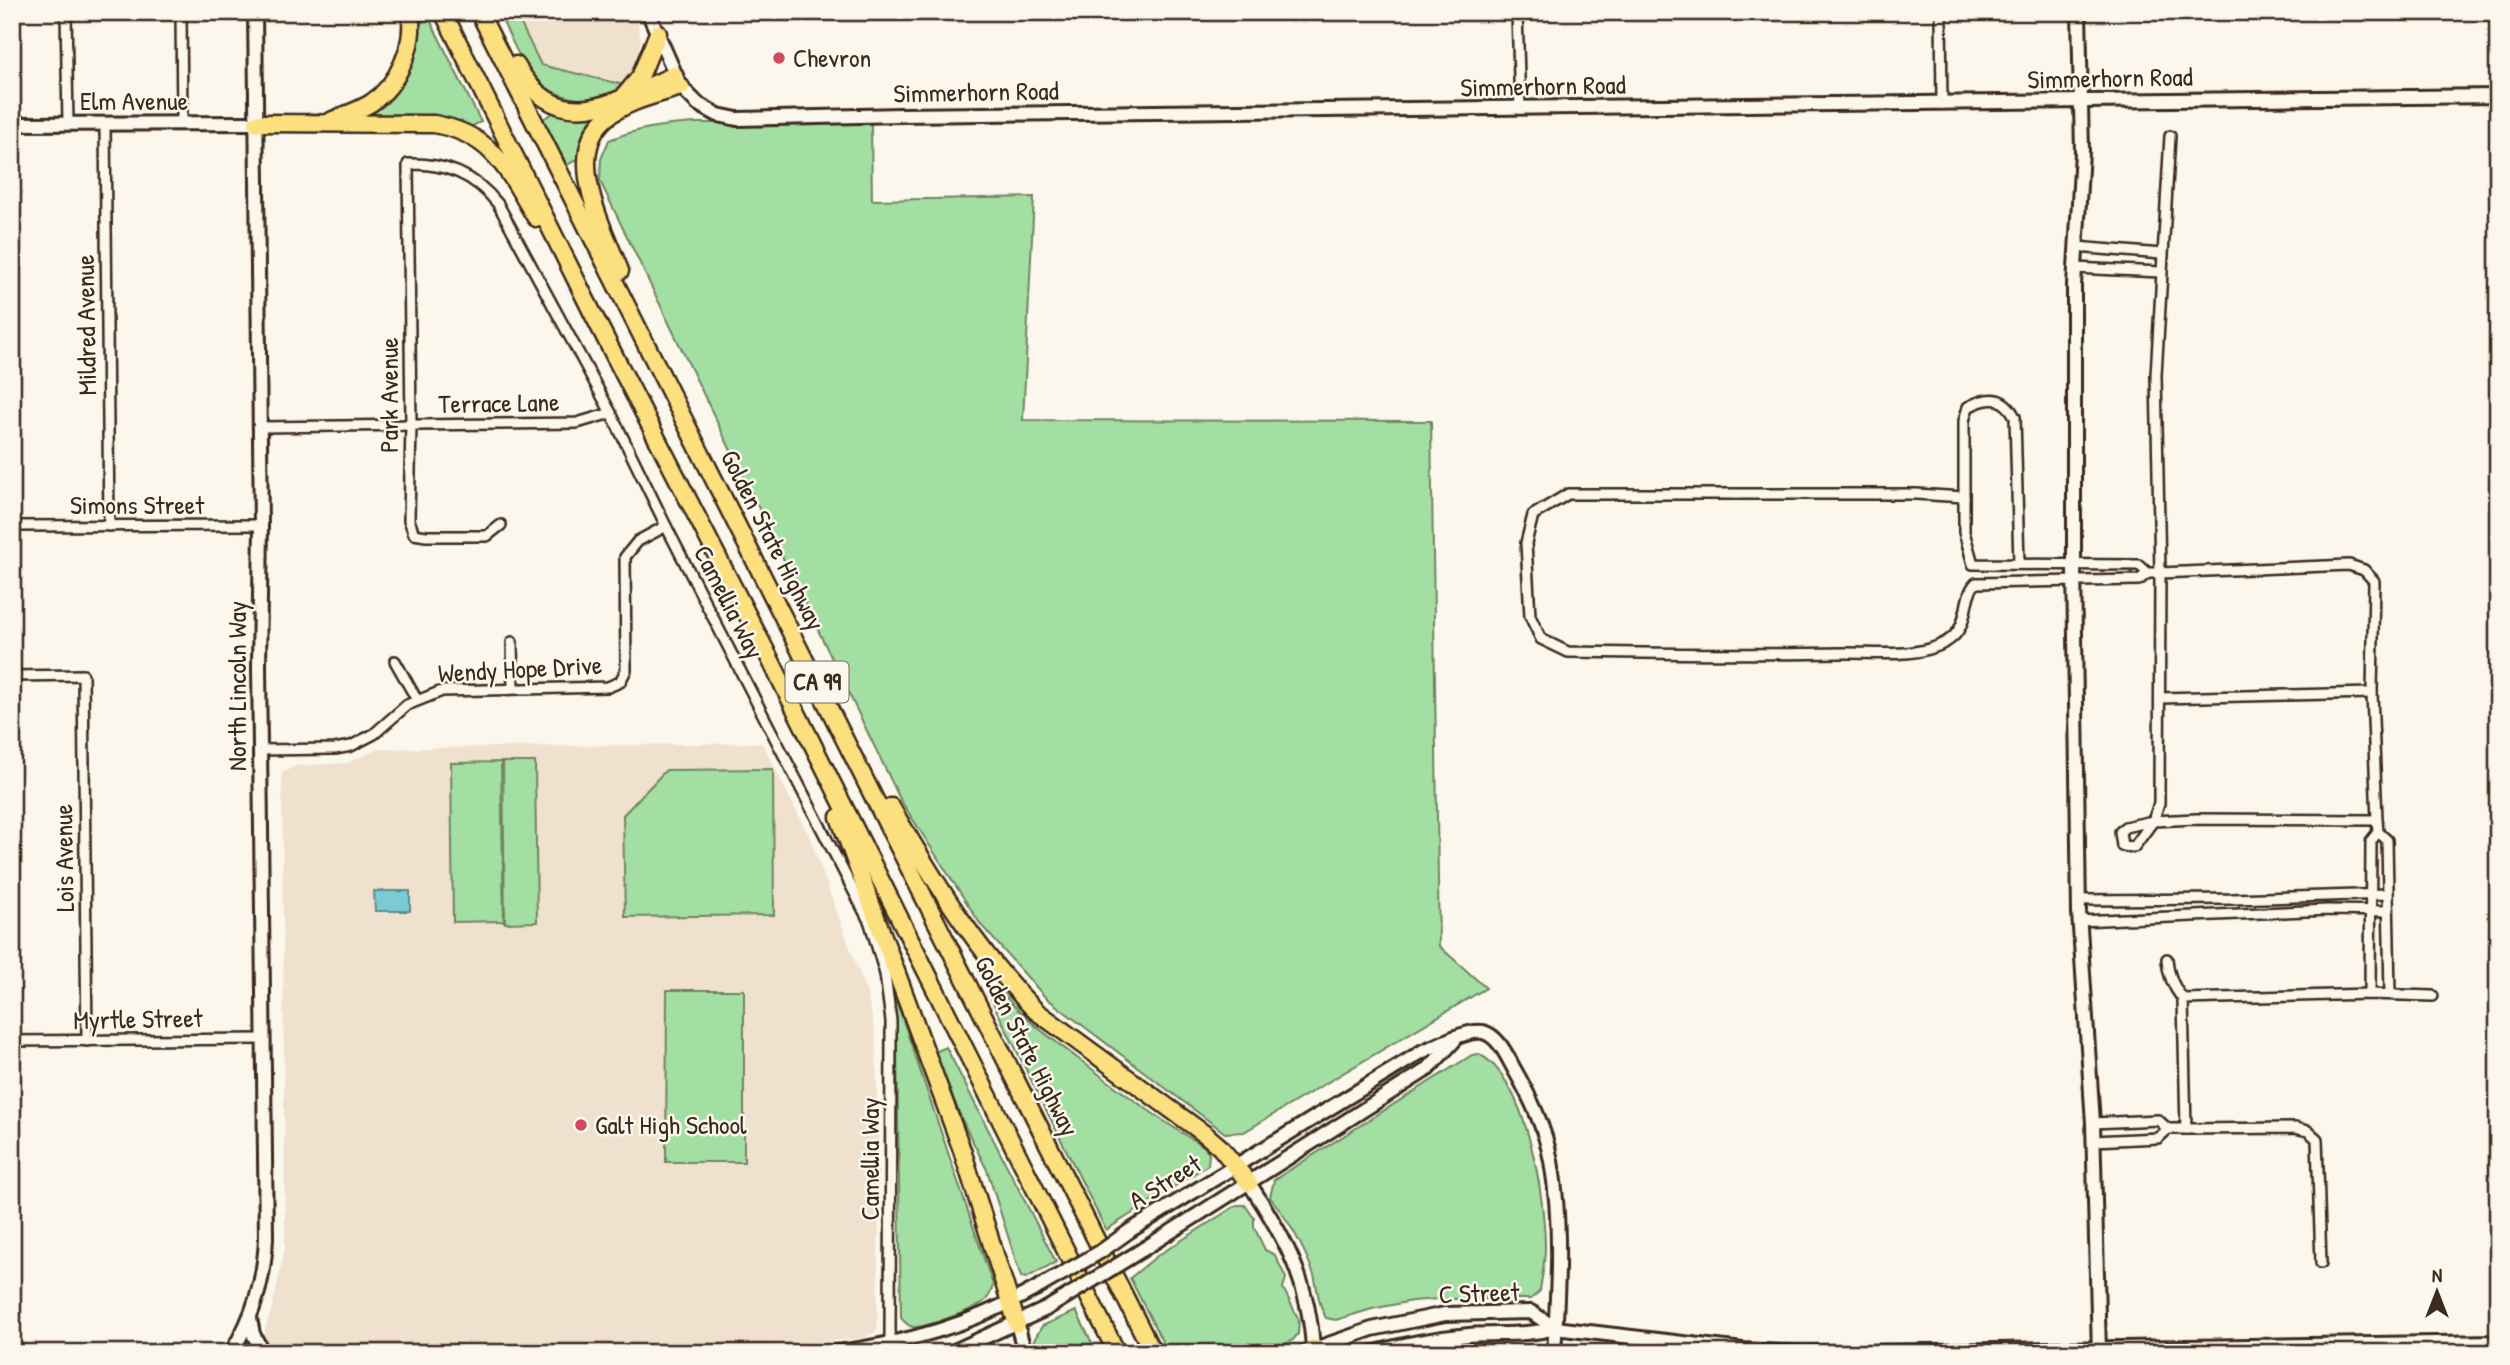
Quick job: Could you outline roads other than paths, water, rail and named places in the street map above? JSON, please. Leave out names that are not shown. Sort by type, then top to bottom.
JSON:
[{"type":"highway","points":[[329,122],[370,104],[389,87],[405,59],[411,32],[410,12]]},
{"type":"highway","name":"CA 99","points":[[443,12],[1116,1353]]},
{"type":"highway","points":[[481,12],[527,82],[541,96],[565,107],[592,109],[678,81]]},
{"type":"highway","name":"Golden State Highway","points":[[481,12],[1153,1353]]},
{"type":"highway","points":[[621,99],[640,77],[658,33]]},
{"type":"highway","points":[[651,351],[592,196],[586,173],[587,159],[597,128],[605,119],[627,105],[678,81]]},
{"type":"highway","points":[[257,122],[434,124],[450,127],[477,139],[488,147],[506,169],[594,316]]},
{"type":"highway","points":[[825,697],[940,891],[1012,987],[1036,1011],[1206,1135],[1236,1165],[1249,1183]]},
{"type":"highway","points":[[810,739],[962,1150],[1017,1324]]},
{"type":"street","points":[[66,12],[68,124]]},
{"type":"street","points":[[181,12],[182,123]]},
{"type":"street","name":"North Lincoln Way","points":[[231,1353],[250,1318],[262,1278],[266,1238],[258,666],[261,525],[255,12]]},
{"type":"street","name":"Simmerhorn Road","points":[[648,12],[678,81],[698,104],[710,112],[737,119],[2498,96]]},
{"type":"street","points":[[1517,12],[1520,109]]},
{"type":"street","points":[[1941,12],[1942,104]]},
{"type":"street","points":[[2079,12],[2082,152],[2074,268],[2074,581],[2079,921],[2093,1123],[2099,1351]]},
{"type":"street","name":"Elm Avenue","points":[[12,124],[257,122]]},
{"type":"street","name":"Mildred Avenue","points":[[105,124],[109,526]]},
{"type":"street","points":[[2170,136],[2156,375],[2160,698],[2159,804],[2153,821],[2377,820]]},
{"type":"street","name":"Camellia Way","points":[[408,164],[441,165],[456,170],[478,183],[498,204],[611,413],[666,526],[859,898],[879,948],[891,1021],[888,1349]]},
{"type":"street","name":"Park Avenue","points":[[408,164],[411,425],[409,520],[414,534],[426,536],[487,536],[501,525]]},
{"type":"street","points":[[2076,247],[2162,254]]},
{"type":"street","points":[[2074,268],[2161,272]]},
{"type":"street","points":[[2019,564],[2015,417],[2009,406],[2002,401],[1988,399],[1968,407],[1964,421],[1964,532],[1973,564],[2139,565],[2148,573]]},
{"type":"street","name":"Terrace Lane","points":[[260,427],[577,423],[611,413]]},
{"type":"street","points":[[1964,497],[1916,494],[1568,494],[1533,515],[1526,543],[1530,616],[1541,639],[1568,652],[1916,652],[1948,642],[1965,621],[1970,589],[1976,583],[2140,580],[2148,573],[2349,565],[2364,570],[2374,581],[2372,693],[2378,832],[2387,841],[2390,994]]},
{"type":"street","name":"Simons Street","points":[[12,527],[261,525]]},
{"type":"street","name":"Wendy Hope Drive","points":[[260,750],[335,749],[351,746],[374,734],[396,713],[416,700],[442,691],[608,687],[620,682],[626,670],[625,557],[638,541],[666,526]]},
{"type":"street","points":[[512,642],[513,688]]},
{"type":"street","points":[[395,661],[416,700]]},
{"type":"street","name":"Lois Avenue","points":[[12,676],[83,675],[87,1041]]},
{"type":"street","points":[[2160,698],[2372,693]]},
{"type":"street","points":[[2370,993],[2371,841],[2378,832]]},
{"type":"street","points":[[2079,900],[2388,894]]},
{"type":"street","points":[[2079,921],[2197,915],[2388,911]]},
{"type":"street","points":[[2167,959],[2172,983],[2183,999],[2186,1129]]},
{"type":"street","points":[[2183,999],[2370,993],[2433,996]]},
{"type":"street","name":"A Street","points":[[832,1353],[888,1349],[1011,1303],[1100,1252],[1131,1230],[1423,1051],[1479,1031],[1491,1035],[1509,1060],[1532,1102],[1551,1160],[1558,1219],[1555,1328]]},
{"type":"street","name":"A Street","points":[[950,1353],[1046,1309],[1142,1250],[1428,1069],[1456,1038]]},
{"type":"street","name":"Myrtle Street","points":[[12,1041],[264,1039]]},
{"type":"street","points":[[2093,1123],[2158,1120],[2168,1129],[2295,1128],[2308,1131],[2317,1139],[2321,1263]]},
{"type":"street","points":[[2093,1141],[2158,1138],[2168,1129]]},
{"type":"street","points":[[1249,1183],[1274,1221],[1300,1275],[1308,1303],[1310,1351]]},
{"type":"street","name":"C Street","points":[[1310,1351],[1395,1324],[1445,1314],[1531,1312],[1555,1328]]},
{"type":"street","points":[[250,1318],[253,1334],[263,1353]]},
{"type":"street","points":[[1017,1324],[1025,1353]]},
{"type":"street","points":[[1554,1353],[1555,1328],[1743,1350],[1799,1353]]},
{"type":"street","name":"C Street","points":[[1372,1353],[1431,1340],[1469,1335],[1531,1335],[1555,1328]]},
{"type":"street","points":[[1808,1353],[2099,1351],[2498,1342]]},
{"type":"water","points":[[374,891],[410,891],[410,911],[375,911]]},
{"type":"place","name":"Chevron","points":[[779,58]]},
{"type":"place","name":"Galt High School","points":[[581,1125]]}]
